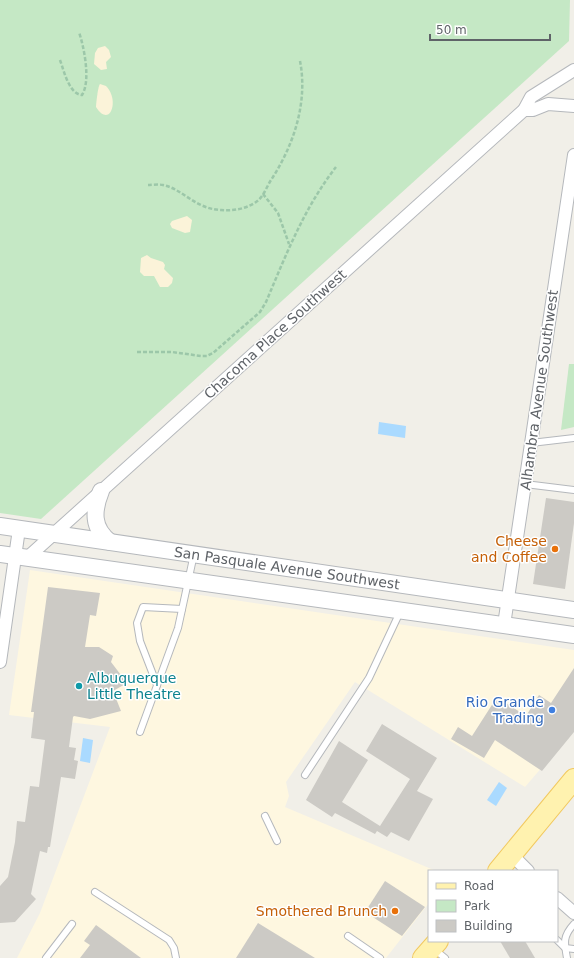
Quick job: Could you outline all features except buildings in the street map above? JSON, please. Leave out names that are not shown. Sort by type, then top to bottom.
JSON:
[{"type":"main road","points":[[499,870],[574,779]]},
{"type":"street","name":"Chacoma Place Southwest","points":[[14,556],[55,534],[524,110],[531,96],[574,70]]},
{"type":"street","points":[[524,110],[533,110],[548,104],[574,106]]},
{"type":"street","name":"Alhambra Avenue Southwest","points":[[504,625],[574,155]]},
{"type":"street","points":[[101,491],[96,503],[95,521],[98,530],[110,542]]},
{"type":"street","name":"San Pasquale Avenue Southwest","points":[[0,526],[508,599],[574,610]]},
{"type":"street","points":[[0,662],[19,529]]},
{"type":"street","name":"San Pasquale Avenue Southwest","points":[[14,556],[574,635]]},
{"type":"street","points":[[512,855],[527,870]]},
{"type":"street","points":[[558,899],[574,913]]},
{"type":"lane","points":[[531,443],[574,438]]},
{"type":"lane","points":[[525,484],[574,490]]},
{"type":"lane","points":[[140,732],[178,628],[194,554]]},
{"type":"lane","points":[[157,685],[140,641],[137,623],[143,607],[182,610]]},
{"type":"lane","points":[[305,775],[369,678],[401,610]]},
{"type":"lane","points":[[265,816],[276,841]]},
{"type":"lane","points":[[95,892],[169,940],[174,948],[176,958]]},
{"type":"lane","points":[[46,958],[72,924]]},
{"type":"lane","points":[[567,958],[565,948],[566,933],[574,924]]},
{"type":"lane","points":[[348,936],[380,958]]},
{"type":"lane","points":[[558,941],[565,948],[574,949]]},
{"type":"path","points":[[60,60],[72,88],[76,93],[82,95],[86,90],[87,82],[83,44],[80,32]]},
{"type":"path","points":[[148,185],[163,185],[207,208],[221,210],[246,208],[258,201],[280,168],[290,147],[297,126],[303,84],[300,61]]},
{"type":"path","points":[[137,352],[172,352],[207,356],[213,353],[260,312],[312,201],[336,167]]},
{"type":"path","points":[[263,194],[280,218],[290,246]]},
{"type":"shaded area","points":[[30,570],[574,650],[574,730],[525,787],[355,682],[286,782],[289,796],[285,807],[434,870],[428,870],[428,904],[386,958],[17,958],[40,913],[110,727],[9,715]]},
{"type":"green space","points":[[0,0],[570,0],[569,41],[41,519],[0,513]]},
{"type":"green space","points":[[569,364],[574,364],[574,427],[561,430]]},
{"type":"sand","points":[[105,46],[109,50],[111,57],[106,62],[107,69],[101,70],[94,64],[95,53],[98,48]]},
{"type":"sand","points":[[100,84],[106,86],[112,98],[112,110],[109,114],[105,115],[96,107]]},
{"type":"sand","points":[[187,216],[192,220],[190,232],[185,233],[172,228],[170,224],[172,221]]},
{"type":"sand","points":[[147,255],[163,262],[165,265],[164,269],[173,278],[172,283],[168,287],[160,287],[154,276],[144,276],[140,272],[141,258]]},
{"type":"water","points":[[379,422],[406,426],[405,438],[378,434]]},
{"type":"water","points":[[83,738],[93,740],[90,763],[80,761]]},
{"type":"water","points":[[499,782],[507,788],[496,806],[487,800]]},
{"type":"place","name":"Cheese and Coffee","points":[[555,549]]},
{"type":"place","name":"Albuquerque Little Theatre","points":[[79,686]]},
{"type":"place","name":"Rio Grande Trading","points":[[552,710]]},
{"type":"place","name":"Smothered Brunch","points":[[395,911]]}]
